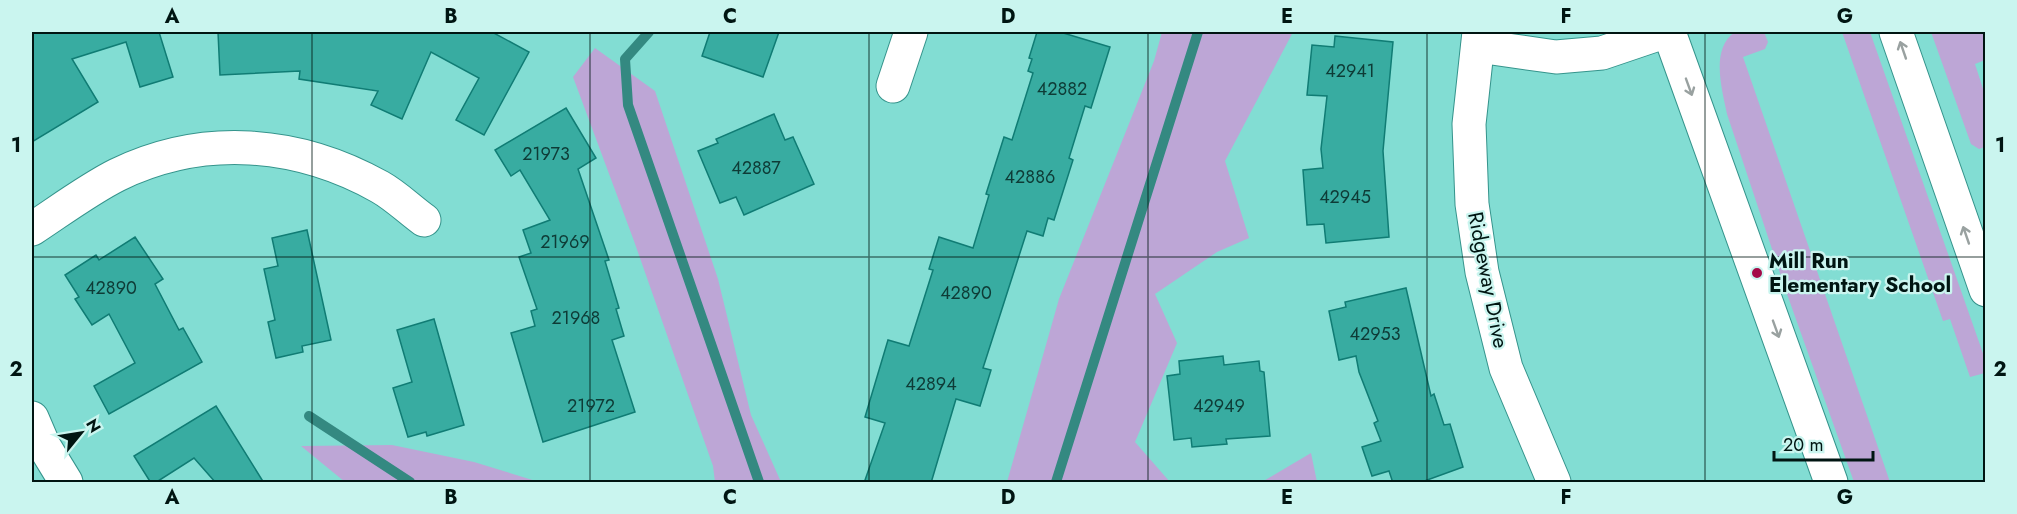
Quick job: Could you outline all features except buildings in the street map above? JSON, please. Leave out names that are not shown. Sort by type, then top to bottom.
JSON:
[{"type":"street","points":[[893,86],[911,32]]},
{"type":"street","points":[[1478,39],[1556,57],[1602,52],[1664,32]]},
{"type":"street","points":[[1669,32],[1831,483]]},
{"type":"street","points":[[1896,32],[1986,290]]},
{"type":"street","name":"Ridgeway Drive","points":[[1478,39],[1469,124],[1473,204],[1482,272],[1506,368],[1554,483]]},
{"type":"street","points":[[32,229],[116,175],[160,158],[206,148],[254,147],[300,154],[340,167],[383,188],[424,220]]},
{"type":"street","points":[[32,418],[44,446],[66,483]]},
{"type":"shaded area","points":[[1162,32],[1293,32],[1225,161],[1249,238],[1217,252],[1155,294],[1177,343],[1135,442],[1170,482],[1007,482],[1059,299],[1154,61]]},
{"type":"shaded area","points":[[1735,32],[1764,32],[1768,42],[1765,49],[1743,57],[1890,482],[1854,482],[1787,294],[1727,114],[1720,59],[1727,39]]},
{"type":"shaded area","points":[[1842,32],[1870,32],[1985,359],[1985,373],[1970,377],[1950,319],[1943,321]]},
{"type":"shaded area","points":[[1931,32],[1985,32],[1985,60],[1975,64],[1985,95],[1985,147],[1979,149],[1971,144]]},
{"type":"shaded area","points":[[595,48],[655,91],[718,279],[751,415],[781,482],[715,482],[713,466],[634,241],[573,77]]},
{"type":"shaded area","points":[[392,445],[474,462],[539,482],[345,482],[301,446]]},
{"type":"shaded area","points":[[1311,453],[1317,482],[1262,482]]},
{"type":"waterway","points":[[649,32],[625,59],[628,105],[759,482]]},
{"type":"waterway","points":[[1056,482],[1198,32]]},
{"type":"waterway","points":[[309,416],[410,482]]},
{"type":"place","name":"Mill Run Elementary School","points":[[1757,273]]}]
